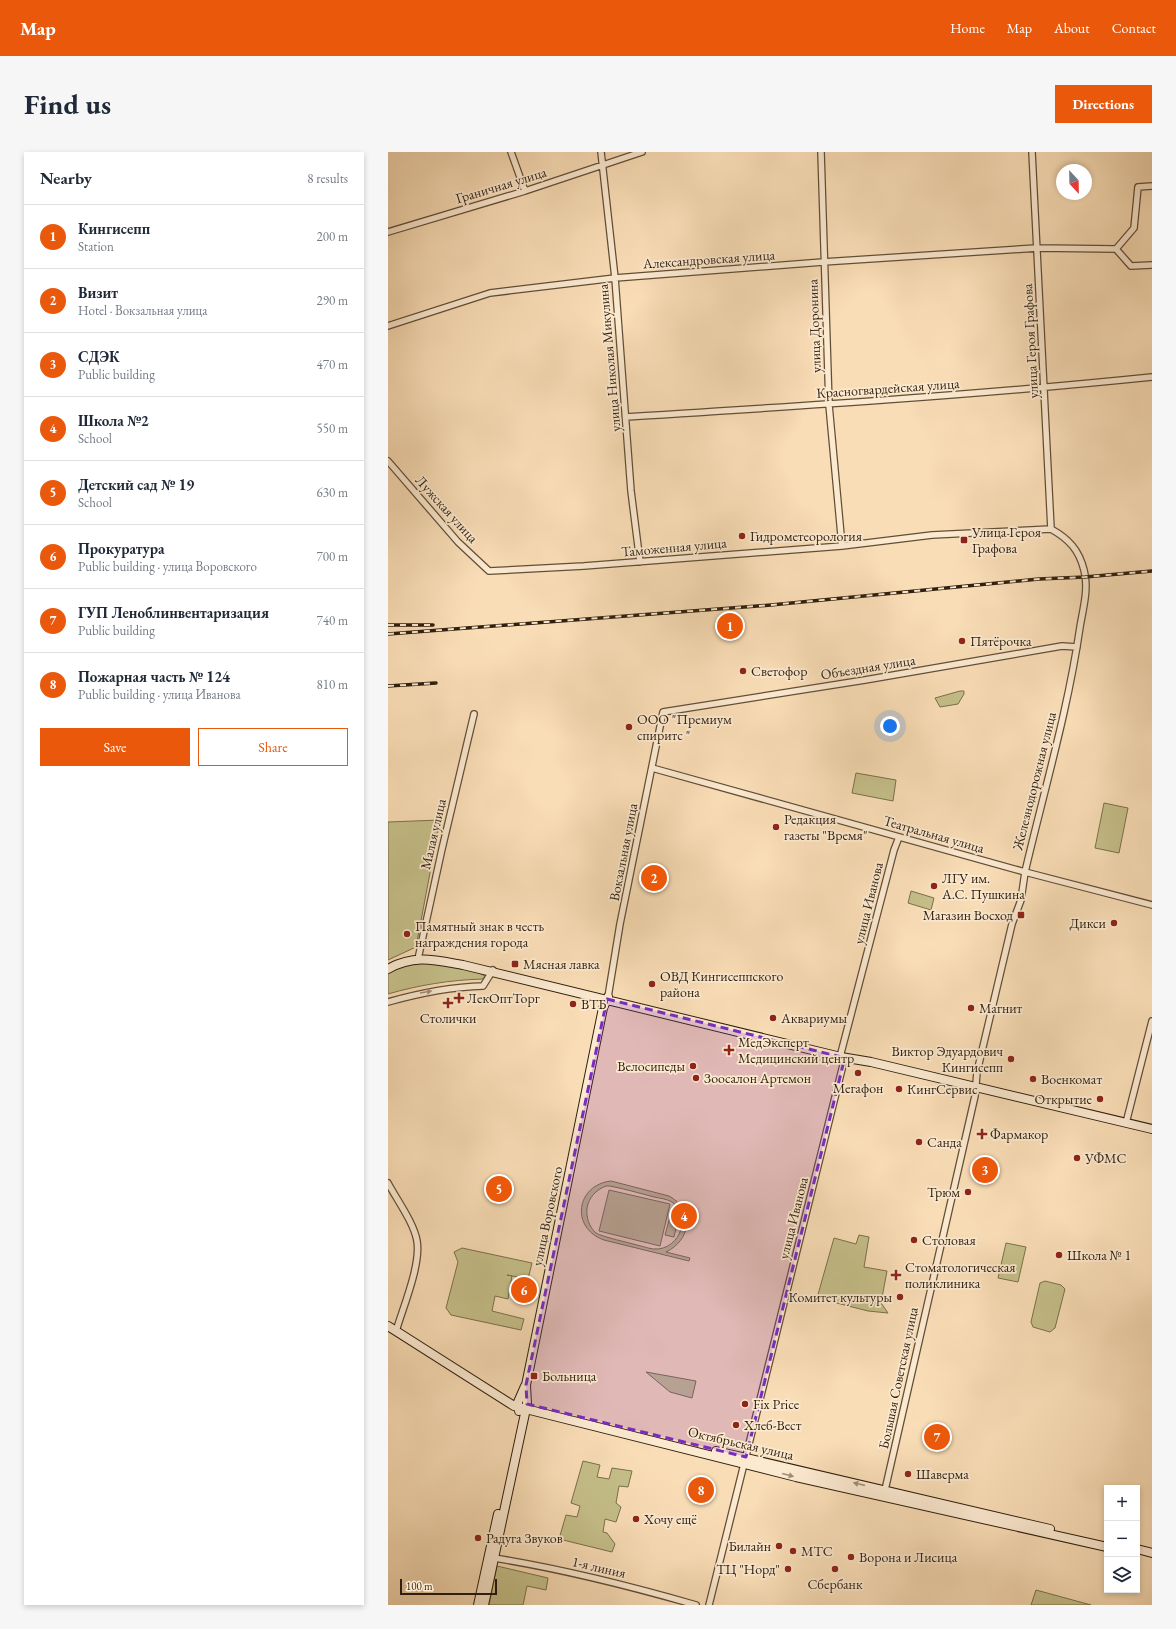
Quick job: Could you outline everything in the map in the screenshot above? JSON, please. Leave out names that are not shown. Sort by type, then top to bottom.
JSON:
[{"type":"street","points":[[511,152],[525,191]]},
{"type":"street","name":"улица Николая Микулина","points":[[601,152],[615,278],[631,490],[640,562]]},
{"type":"street","name":"Граничная улица","points":[[388,232],[525,191],[642,152]]},
{"type":"street","name":"улица Доронина","points":[[821,152],[823,262],[829,405],[842,546]]},
{"type":"street","name":"улица Героя Графова","points":[[1032,152],[1051,529]]},
{"type":"street","points":[[1152,186],[1138,187],[1134,228],[1116,249],[1131,266],[1152,265]]},
{"type":"street","name":"Александровская улица","points":[[388,326],[490,293],[615,278],[823,262],[1037,248],[1116,249]]},
{"type":"street","name":"Красногвардейская улица","points":[[626,417],[829,405],[1045,388],[1152,377]]},
{"type":"street","name":"Лужская улица","points":[[388,461],[458,542],[489,571]]},
{"type":"street","name":"Таможенная улица","points":[[489,571],[544,569],[842,546],[932,535],[1051,529]]},
{"type":"street","name":"Железнодорожная улица","points":[[976,1086],[977,1072],[1012,924],[1021,900],[1025,872],[1066,702],[1077,647],[1085,593],[1084,570],[1077,550],[1065,537],[1051,529]]},
{"type":"street","name":"Объездная улица","points":[[663,712],[865,680],[1062,646],[1077,647]]},
{"type":"street","name":"Вокзальная улица","points":[[607,998],[620,924],[663,712]]},
{"type":"street","name":"Малая улица","points":[[418,958],[474,714]]},
{"type":"street","name":"Театральная улица","points":[[652,768],[1025,872],[1152,905]]},
{"type":"street","name":"улица Иванова","points":[[709,1605],[843,1065],[841,1055],[894,850],[899,837]]},
{"type":"street","points":[[388,970],[394,966],[427,955],[841,1055],[1152,1126]]},
{"type":"street","points":[[388,966],[418,958]]},
{"type":"street","points":[[388,1002],[422,993],[461,986],[483,986],[493,971]]},
{"type":"street","name":"улица Воровского","points":[[484,1605],[526,1385],[603,1008],[607,998]]},
{"type":"street","points":[[1126,1121],[1152,1022]]},
{"type":"street","name":"Большая Советская улица","points":[[885,1490],[976,1086]]},
{"type":"street","points":[[1126,1121],[1152,1129]]},
{"type":"street","points":[[388,1184],[409,1221],[417,1240],[416,1262],[397,1328]]},
{"type":"street","name":"Октябрьская улица","points":[[388,1322],[522,1405],[745,1460],[885,1490],[1104,1541]]},
{"type":"street","points":[[388,1326],[514,1406],[522,1405],[478,1605]]},
{"type":"street","points":[[745,1460],[866,1493],[1104,1546]]},
{"type":"street","points":[[1140,1550],[1152,1553]]},
{"type":"street","points":[[1140,1555],[1152,1557]]},
{"type":"street","name":"1-я линия","points":[[494,1558],[550,1568],[644,1590],[696,1605]]},
{"type":"highlighted area","points":[[607,999],[832,1053],[841,1057],[843,1065],[746,1457],[527,1404],[526,1385]]},
{"type":"shaded area","points":[[964,691],[964,694],[958,704],[940,707],[935,698]]},
{"type":"shaded area","points":[[856,773],[896,780],[893,801],[852,793]]},
{"type":"shaded area","points":[[1104,803],[1128,808],[1119,853],[1095,848]]},
{"type":"shaded area","points":[[440,820],[416,947],[388,960],[388,822]]},
{"type":"shaded area","points":[[911,891],[934,898],[931,910],[908,903]]},
{"type":"shaded area","points":[[416,962],[463,965],[485,976],[483,979],[459,980],[411,988],[388,994],[388,969]]},
{"type":"shaded area","points":[[611,1181],[669,1196],[677,1202],[683,1209],[687,1225],[681,1240],[666,1252],[690,1258],[689,1261],[604,1240],[593,1234],[586,1226],[582,1217],[582,1208],[584,1198],[590,1190],[599,1184]],"holes":[[[606,1186],[672,1202],[679,1208],[682,1216],[680,1233],[675,1241],[668,1246],[659,1249],[648,1248],[605,1237],[596,1233],[590,1225],[588,1218],[588,1204],[591,1197],[596,1192]]]},
{"type":"shaded area","points":[[609,1190],[670,1204],[660,1246],[599,1231]]},
{"type":"shaded area","points":[[670,1217],[678,1219],[674,1237],[665,1235]]},
{"type":"shaded area","points":[[859,1235],[869,1237],[864,1267],[887,1271],[881,1303],[888,1313],[868,1311],[817,1298],[834,1238],[856,1244]]},
{"type":"shaded area","points":[[1006,1243],[1026,1247],[1018,1282],[998,1278]]},
{"type":"shaded area","points":[[462,1248],[532,1263],[528,1279],[507,1275],[512,1276],[508,1299],[495,1296],[492,1311],[524,1319],[521,1330],[451,1315],[446,1308],[458,1262],[454,1252]]},
{"type":"shaded area","points":[[1045,1281],[1061,1285],[1065,1289],[1055,1328],[1050,1332],[1033,1327],[1031,1322],[1040,1283]]},
{"type":"shaded area","points":[[646,1372],[696,1381],[692,1398],[670,1392]]},
{"type":"shaded area","points":[[583,1461],[600,1465],[597,1477],[609,1479],[612,1468],[632,1471],[628,1487],[619,1486],[616,1503],[621,1507],[616,1522],[605,1519],[603,1532],[607,1533],[615,1544],[612,1552],[559,1539],[566,1515],[577,1517],[580,1506],[571,1503]]},
{"type":"shaded area","points":[[497,1566],[548,1578],[546,1590],[527,1586],[523,1605],[489,1605]]},
{"type":"shaded area","points":[[1036,1590],[1091,1605],[1031,1605]]},
{"type":"railway","points":[[388,634],[771,605],[1039,579],[1085,577],[1152,571]]},
{"type":"railway","points":[[388,625],[433,625]]},
{"type":"railway","points":[[388,686],[436,683]]},
{"type":"place","name":"Гидрометеорология","points":[[742,536]]},
{"type":"place","name":"Улица Героя Графова","points":[[964,540]]},
{"type":"place","name":"Кингисепп","points":[[730,626]]},
{"type":"place","name":"Пятёрочка","points":[[962,641]]},
{"type":"place","name":"Светофор","points":[[743,671]]},
{"type":"place","name":"ООО \"Премиум спиритс \"","points":[[629,727]]},
{"type":"place","name":"Редакция газеты \"Время\"","points":[[776,827]]},
{"type":"place","name":"Визит","points":[[654,878]]},
{"type":"place","name":"ЛГУ им. А.С. Пушкина","points":[[934,886]]},
{"type":"place","name":"Магазин Восход","points":[[1021,915]]},
{"type":"place","name":"Дикси","points":[[1114,923]]},
{"type":"place","name":"Памятный знак в честь награждения города","points":[[407,934]]},
{"type":"place","name":"Мясная лавка","points":[[515,964]]},
{"type":"place","name":"ОВД Кингисеппского района","points":[[652,984]]},
{"type":"place","name":"ЛекОптТорг","points":[[459,998]]},
{"type":"place","name":"Столички","points":[[448,1003]]},
{"type":"place","name":"ВТБ","points":[[573,1004]]},
{"type":"place","name":"Магнит","points":[[971,1008]]},
{"type":"place","name":"Аквариумы","points":[[773,1018]]},
{"type":"place","name":"МедЭксперт Медицинский центр","points":[[729,1050]]},
{"type":"place","name":"Виктор Эдуардович Кингисепп","points":[[1011,1059]]},
{"type":"place","name":"Велосипеды","points":[[693,1066]]},
{"type":"place","name":"Мегафон","points":[[858,1073]]},
{"type":"place","name":"Зоосалон Артемон","points":[[696,1078]]},
{"type":"place","name":"Военкомат","points":[[1033,1079]]},
{"type":"place","name":"КингСервис","points":[[899,1089]]},
{"type":"place","name":"Открытие","points":[[1100,1099]]},
{"type":"place","name":"Фармакор","points":[[982,1134]]},
{"type":"place","name":"Санда","points":[[919,1142]]},
{"type":"place","name":"УФМС","points":[[1077,1158]]},
{"type":"place","name":"СДЭК","points":[[985,1170]]},
{"type":"place","name":"Детский сад № 19","points":[[499,1189]]},
{"type":"place","name":"Трюм","points":[[968,1192]]},
{"type":"place","name":"Школа №2","points":[[684,1216]]},
{"type":"place","name":"Столовая","points":[[914,1240]]},
{"type":"place","name":"Школа № 1","points":[[1059,1255]]},
{"type":"place","name":"Стоматологическая поликлиника","points":[[896,1275]]},
{"type":"place","name":"Прокуратура","points":[[524,1290]]},
{"type":"place","name":"Комитет культуры","points":[[900,1297]]},
{"type":"place","name":"Больница","points":[[534,1376]]},
{"type":"place","name":"Fix Price","points":[[745,1404]]},
{"type":"place","name":"Хлеб-Вест","points":[[736,1425]]},
{"type":"place","name":"ГУП Леноблинвентаризация","points":[[937,1437]]},
{"type":"place","name":"Шаверма","points":[[908,1474]]},
{"type":"place","name":"Пожарная часть № 124","points":[[701,1490]]},
{"type":"place","name":"Хочу ещё","points":[[636,1519]]},
{"type":"place","name":"Радуга Звуков","points":[[478,1538]]},
{"type":"place","name":"Билайн","points":[[779,1546]]},
{"type":"place","name":"МТС","points":[[793,1551]]},
{"type":"place","name":"Ворона и Лисица","points":[[851,1557]]},
{"type":"place","name":"ТЦ \"Норд\"","points":[[788,1569]]},
{"type":"place","name":"Сбербанк","points":[[835,1569]]}]
